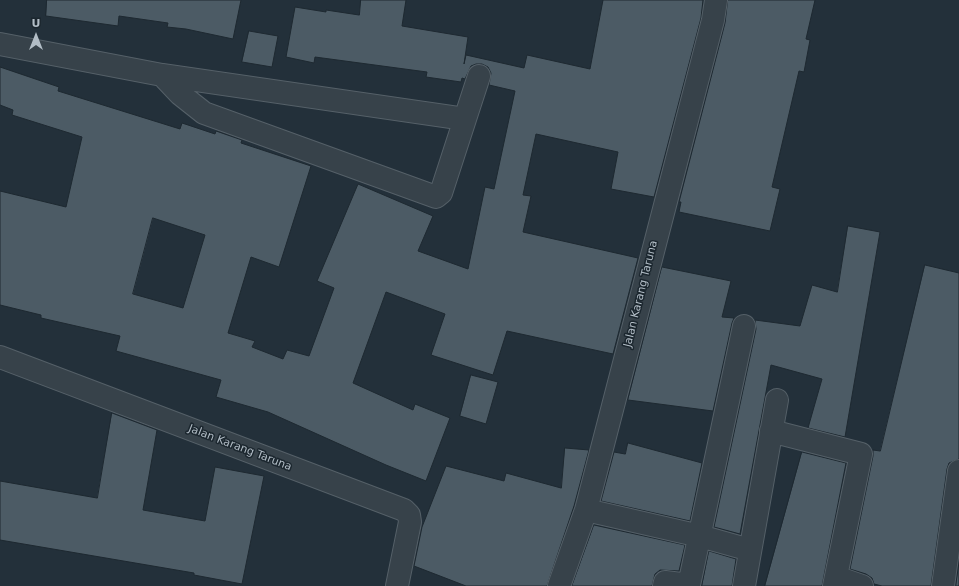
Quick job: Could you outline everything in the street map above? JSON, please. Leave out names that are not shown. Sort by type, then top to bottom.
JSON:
[{"type":"street","name":"Jalan Karang Taruna","points":[[559,586],[586,510],[713,20],[716,0]]},
{"type":"street","points":[[0,44],[162,75],[465,119]]},
{"type":"street","points":[[162,75],[192,105],[204,113],[436,197],[441,193],[479,76]]},
{"type":"street","points":[[664,586],[665,582],[688,584],[700,536],[744,326]]},
{"type":"street","name":"Jalan Karang Taruna","points":[[0,357],[404,510],[409,515],[410,522],[398,586]]},
{"type":"street","points":[[744,586],[777,400]]},
{"type":"street","points":[[772,430],[861,454],[835,582],[862,586]]},
{"type":"street","points":[[943,586],[959,471]]},
{"type":"street","points":[[586,510],[700,536],[750,550]]},
{"type":"building","points":[[47,0],[241,0],[233,39],[186,29],[167,27],[168,23],[119,16],[118,26],[46,16]]},
{"type":"building","points":[[361,0],[406,0],[402,26],[468,37],[464,64],[466,55],[524,68],[527,55],[590,69],[603,0],[703,0],[701,18],[654,197],[611,189],[618,152],[536,134],[523,195],[531,196],[523,232],[638,258],[613,354],[507,331],[493,375],[431,355],[445,314],[386,292],[353,383],[413,410],[415,404],[450,418],[426,481],[386,465],[268,412],[216,397],[221,380],[116,351],[120,336],[41,318],[41,315],[0,305],[0,191],[66,207],[82,137],[12,115],[13,110],[0,105],[0,67],[59,87],[58,91],[180,129],[182,123],[215,134],[216,131],[242,140],[241,143],[311,166],[279,267],[251,257],[228,333],[255,341],[252,347],[283,359],[287,350],[309,356],[334,288],[317,281],[358,184],[433,216],[418,251],[468,269],[485,187],[494,189],[515,91],[489,85],[491,73],[488,67],[482,64],[471,66],[465,79],[462,78],[461,82],[426,77],[427,72],[315,57],[314,63],[286,57],[295,7],[359,15]],"holes":[[[153,218],[205,235],[183,308],[133,294]]]},
{"type":"building","points":[[728,0],[815,0],[806,39],[810,40],[804,72],[799,71],[772,187],[780,189],[770,231],[679,212],[681,202],[679,202],[725,23]]},
{"type":"building","points":[[249,31],[278,36],[272,67],[242,62]]},
{"type":"building","points":[[848,226],[880,232],[845,437],[808,428],[822,379],[771,365],[740,534],[714,527],[756,329],[755,320],[800,326],[812,285],[837,292]]},
{"type":"building","points":[[925,265],[959,273],[959,459],[949,463],[947,469],[931,586],[882,586],[874,584],[872,578],[866,574],[850,569],[873,450],[880,451]]},
{"type":"building","points":[[662,267],[731,281],[722,317],[734,318],[713,411],[628,400]]},
{"type":"building","points":[[471,375],[498,382],[486,424],[460,416]]},
{"type":"building","points":[[112,413],[157,430],[143,510],[205,521],[215,467],[264,476],[242,584],[194,575],[194,573],[0,540],[0,481],[97,498]]},
{"type":"building","points":[[628,443],[702,463],[690,521],[601,501],[614,452],[625,454]]},
{"type":"building","points":[[565,448],[589,450],[574,506],[547,586],[466,586],[414,566],[422,527],[446,466],[504,481],[506,473],[561,488]]},
{"type":"building","points":[[802,452],[846,463],[822,586],[765,586]]},
{"type":"building","points":[[594,525],[685,545],[679,571],[660,570],[655,574],[652,586],[572,586]]},
{"type":"building","points":[[709,551],[736,559],[732,586],[702,586]]},
{"type":"building","points":[[959,562],[959,586],[956,586]]}]
